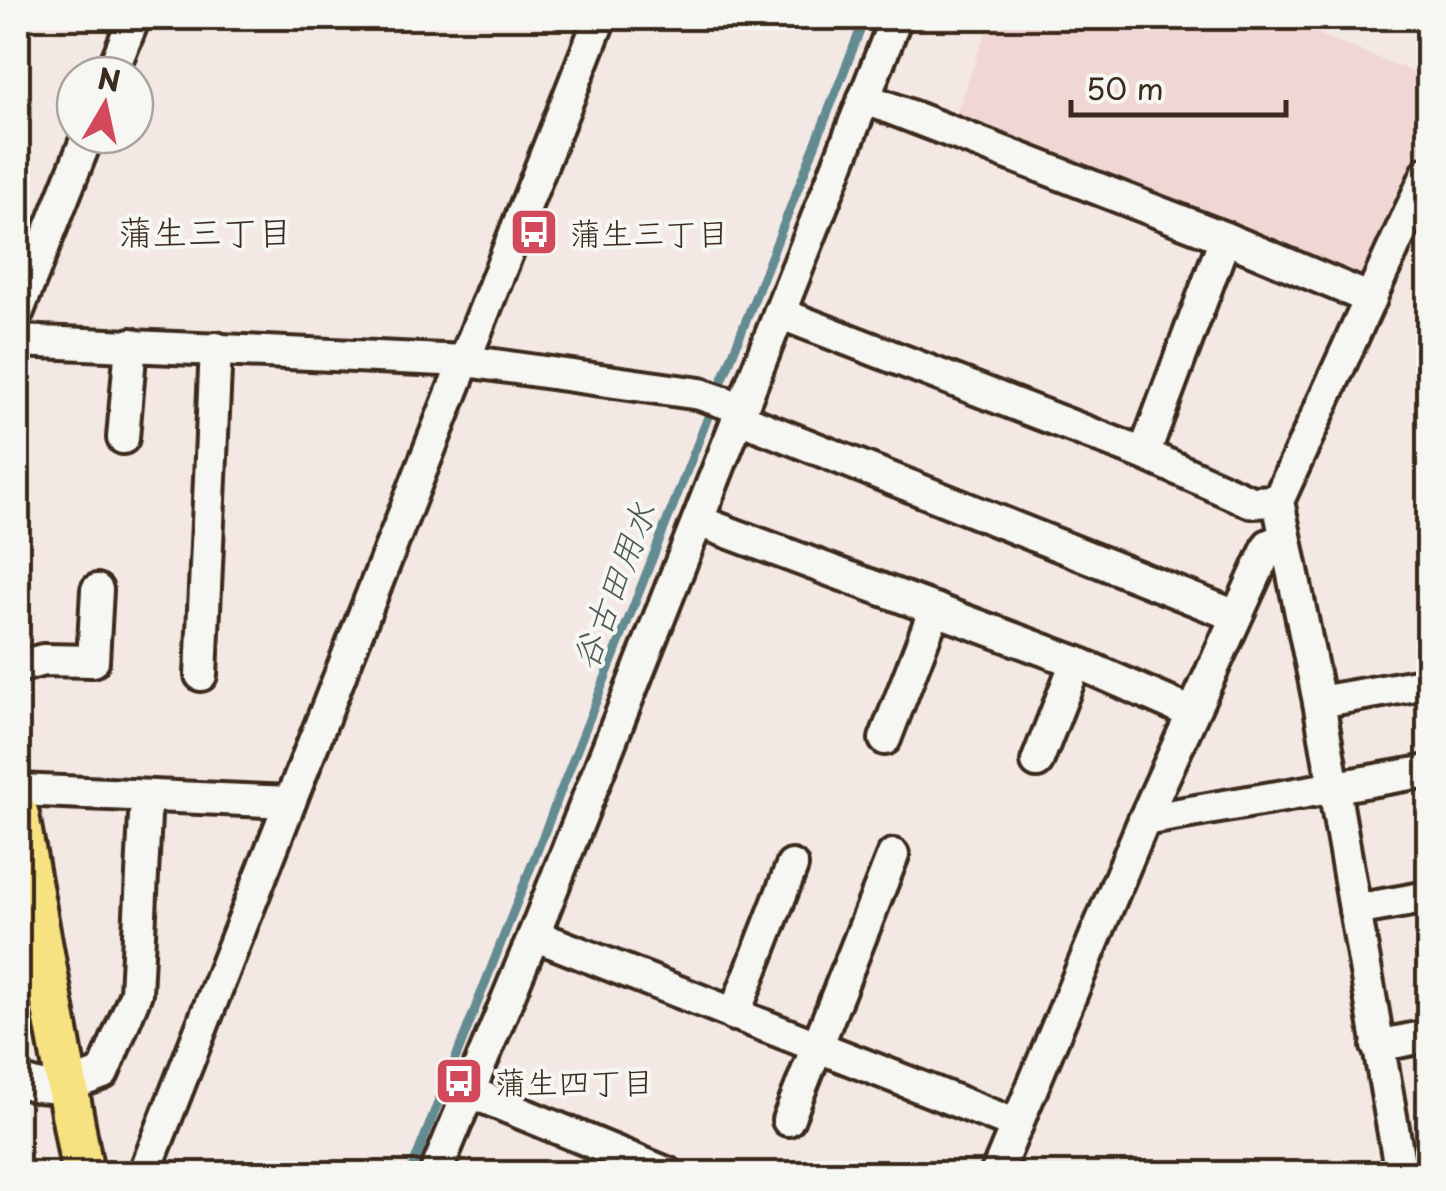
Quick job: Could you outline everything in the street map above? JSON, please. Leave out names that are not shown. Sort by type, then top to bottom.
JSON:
[{"type":"main road","points":[[18,815],[83,1174]]},
{"type":"street","points":[[120,55],[134,18]]},
{"type":"street","points":[[144,1174],[600,18]]},
{"type":"street","points":[[436,1174],[896,18]]},
{"type":"street","points":[[864,98],[1371,299]]},
{"type":"street","points":[[18,311],[80,155]]},
{"type":"street","points":[[1428,173],[1278,502],[1403,1174],[1428,1169]]},
{"type":"street","points":[[1144,454],[1225,238]]},
{"type":"street","points":[[780,313],[1144,454],[1251,502],[1278,502]]},
{"type":"street","points":[[18,341],[466,361],[700,394],[1236,616]]},
{"type":"street","points":[[123,438],[131,344]]},
{"type":"street","points":[[201,675],[216,348]]},
{"type":"street","points":[[698,520],[1076,662],[1192,714]]},
{"type":"street","points":[[996,1174],[1144,820],[1236,616],[1269,545],[1285,538]]},
{"type":"street","points":[[18,667],[44,660],[92,661],[96,590]]},
{"type":"street","points":[[885,738],[935,609]]},
{"type":"street","points":[[1037,762],[1076,662]]},
{"type":"street","points":[[1318,702],[1428,683]]},
{"type":"street","points":[[1144,820],[1428,771]]},
{"type":"street","points":[[18,790],[290,802]]},
{"type":"street","points":[[18,1079],[30,1086],[68,1086],[103,1073],[136,992],[146,796]]},
{"type":"street","points":[[788,1120],[894,855]]},
{"type":"street","points":[[734,1014],[792,866]]},
{"type":"street","points":[[1355,910],[1428,896]]},
{"type":"street","points":[[534,935],[1018,1125]]},
{"type":"street","points":[[1377,1046],[1428,1036]]},
{"type":"street","points":[[470,1092],[666,1173]]},
{"type":"shaded area","points":[[991,18],[1279,18],[1428,78],[1428,134],[1364,275],[1343,282],[953,122]]},
{"type":"waterway","name":"谷古田用水","points":[[410,1174],[865,18]]},
{"type":"place","name":"蒲生三丁目","points":[[534,232]]},
{"type":"place","name":"蒲生四丁目","points":[[459,1081]]},
{"type":"district","name":"蒲生三丁目","points":[[205,230]]}]
